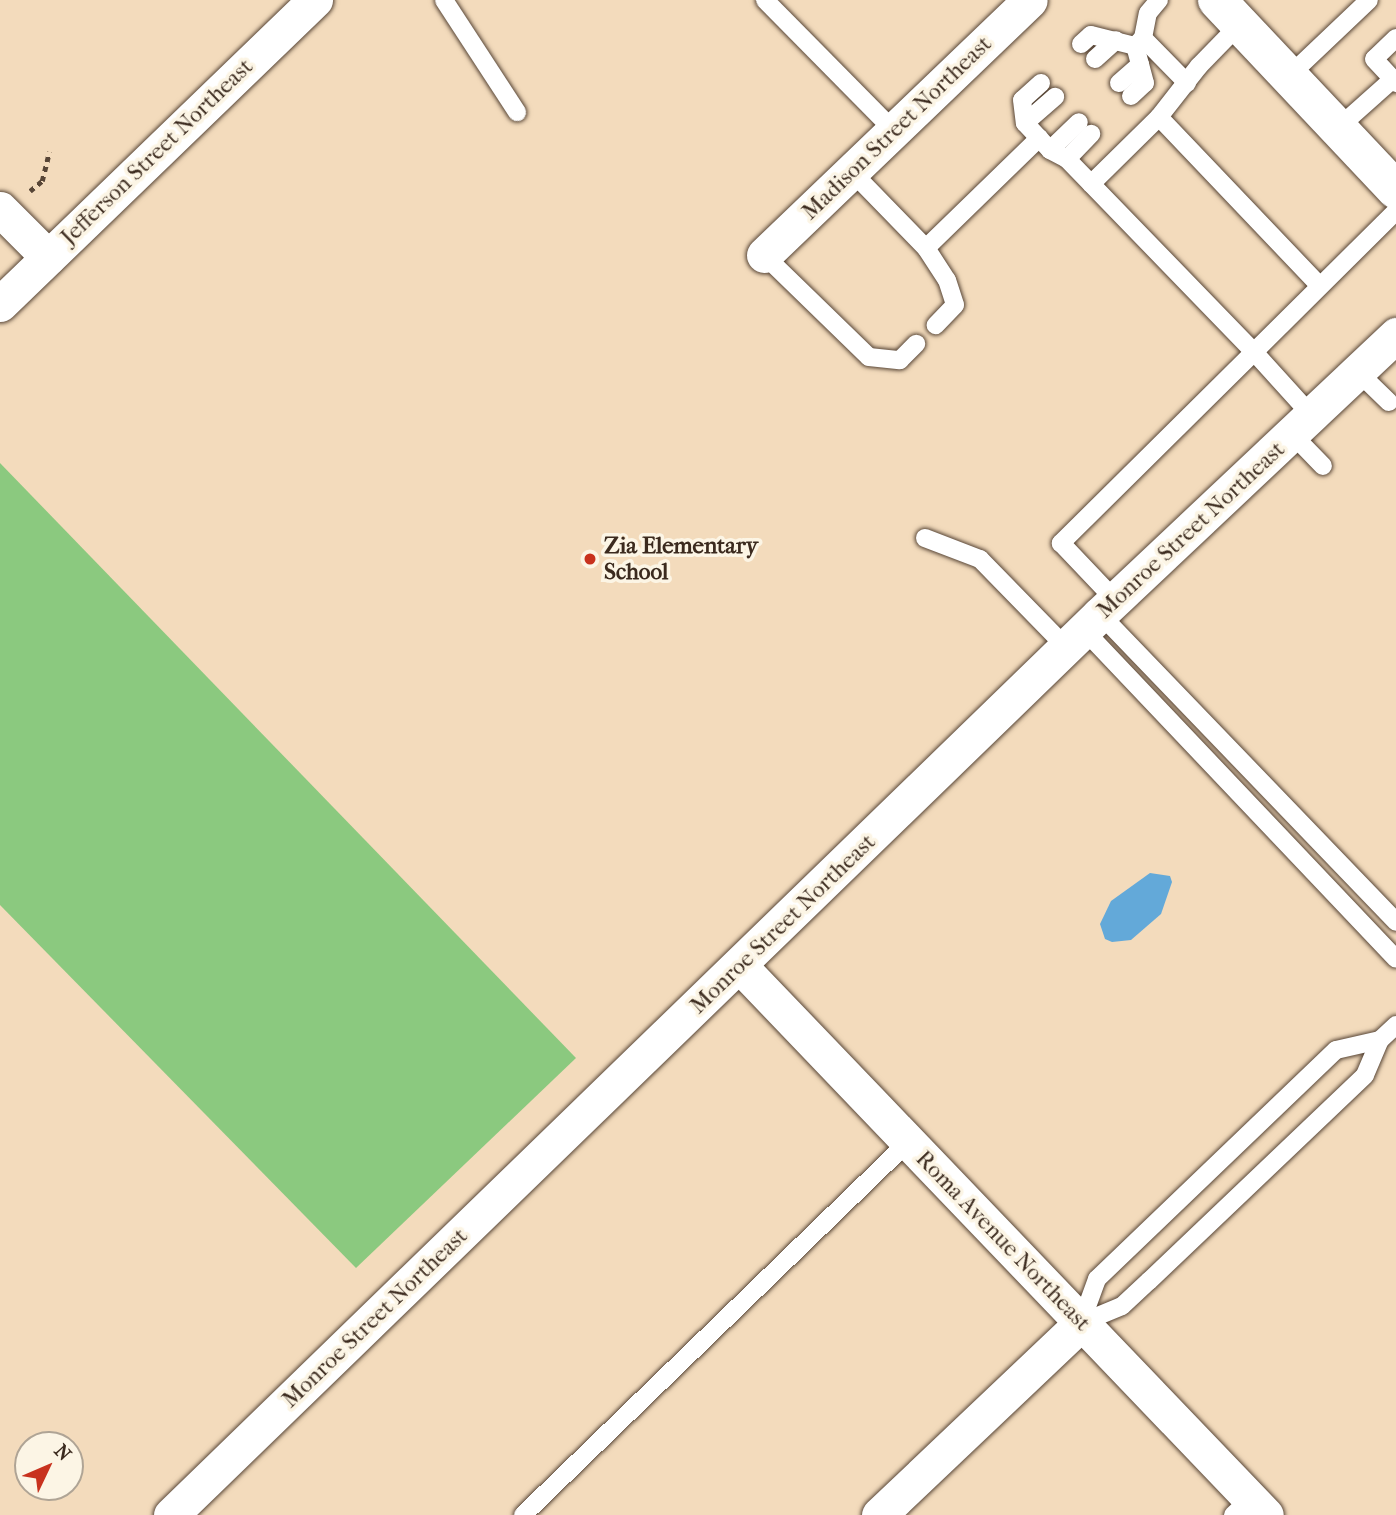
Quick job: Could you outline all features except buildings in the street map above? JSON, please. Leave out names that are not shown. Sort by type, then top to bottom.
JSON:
[{"type":"main road","points":[[1228,12],[1396,190]]},
{"type":"street","name":"Jefferson Street Northeast","points":[[0,304],[315,0]]},
{"type":"street","name":"Madison Street Northeast","points":[[764,255],[1030,0]]},
{"type":"street","points":[[12,203],[48,257]]},
{"type":"street","name":"Monroe Street Northeast","points":[[171,1515],[1091,623],[1303,426],[1396,335]]},
{"type":"street","name":"Roma Avenue Northeast","points":[[740,966],[1081,1323],[1250,1510]]},
{"type":"street","points":[[879,1515],[1081,1323]]},
{"type":"lane","points":[[443,0],[517,112]]},
{"type":"lane","points":[[765,0],[894,131]]},
{"type":"lane","points":[[1125,90],[1145,83],[1140,65],[1139,42],[1147,13],[1159,0]]},
{"type":"lane","points":[[1289,76],[1369,0]]},
{"type":"lane","points":[[1091,184],[1160,117],[1187,83],[1228,12]]},
{"type":"lane","points":[[1081,44],[1091,34],[1139,42],[1187,83]]},
{"type":"lane","points":[[1338,128],[1394,81],[1374,59],[1396,38]]},
{"type":"lane","points":[[1095,59],[1116,40]]},
{"type":"lane","points":[[1041,83],[1022,100],[1026,124],[1045,144],[1067,159],[1254,352],[1303,426],[1323,466]]},
{"type":"lane","points":[[1026,124],[1055,97]]},
{"type":"lane","points":[[1160,117],[1320,286]]},
{"type":"lane","points":[[926,248],[1045,144],[1085,128],[1067,159]]},
{"type":"lane","points":[[852,172],[926,248],[947,280],[955,305],[936,325]]},
{"type":"lane","points":[[1396,211],[1061,544],[1091,623],[1396,959]]},
{"type":"lane","points":[[764,255],[869,357],[900,360],[916,344]]},
{"type":"lane","points":[[1358,372],[1390,402]]},
{"type":"lane","points":[[925,538],[980,559],[1091,623],[1396,922]]},
{"type":"lane","points":[[1081,1323],[1122,1307],[1365,1074],[1380,1040],[1396,1025]]},
{"type":"lane","points":[[1081,1323],[1097,1279],[1336,1050],[1380,1040]]},
{"type":"lane","points":[[523,1515],[908,1142]]},
{"type":"path","points":[[12,203],[42,181],[49,152]]},
{"type":"green space","points":[[0,463],[576,1058],[356,1268],[0,905]]},
{"type":"water","points":[[1150,873],[1170,876],[1172,882],[1161,914],[1131,940],[1112,942],[1105,939],[1100,924],[1111,901]]},
{"type":"place","name":"Zia Elementary School","points":[[590,559]]}]
